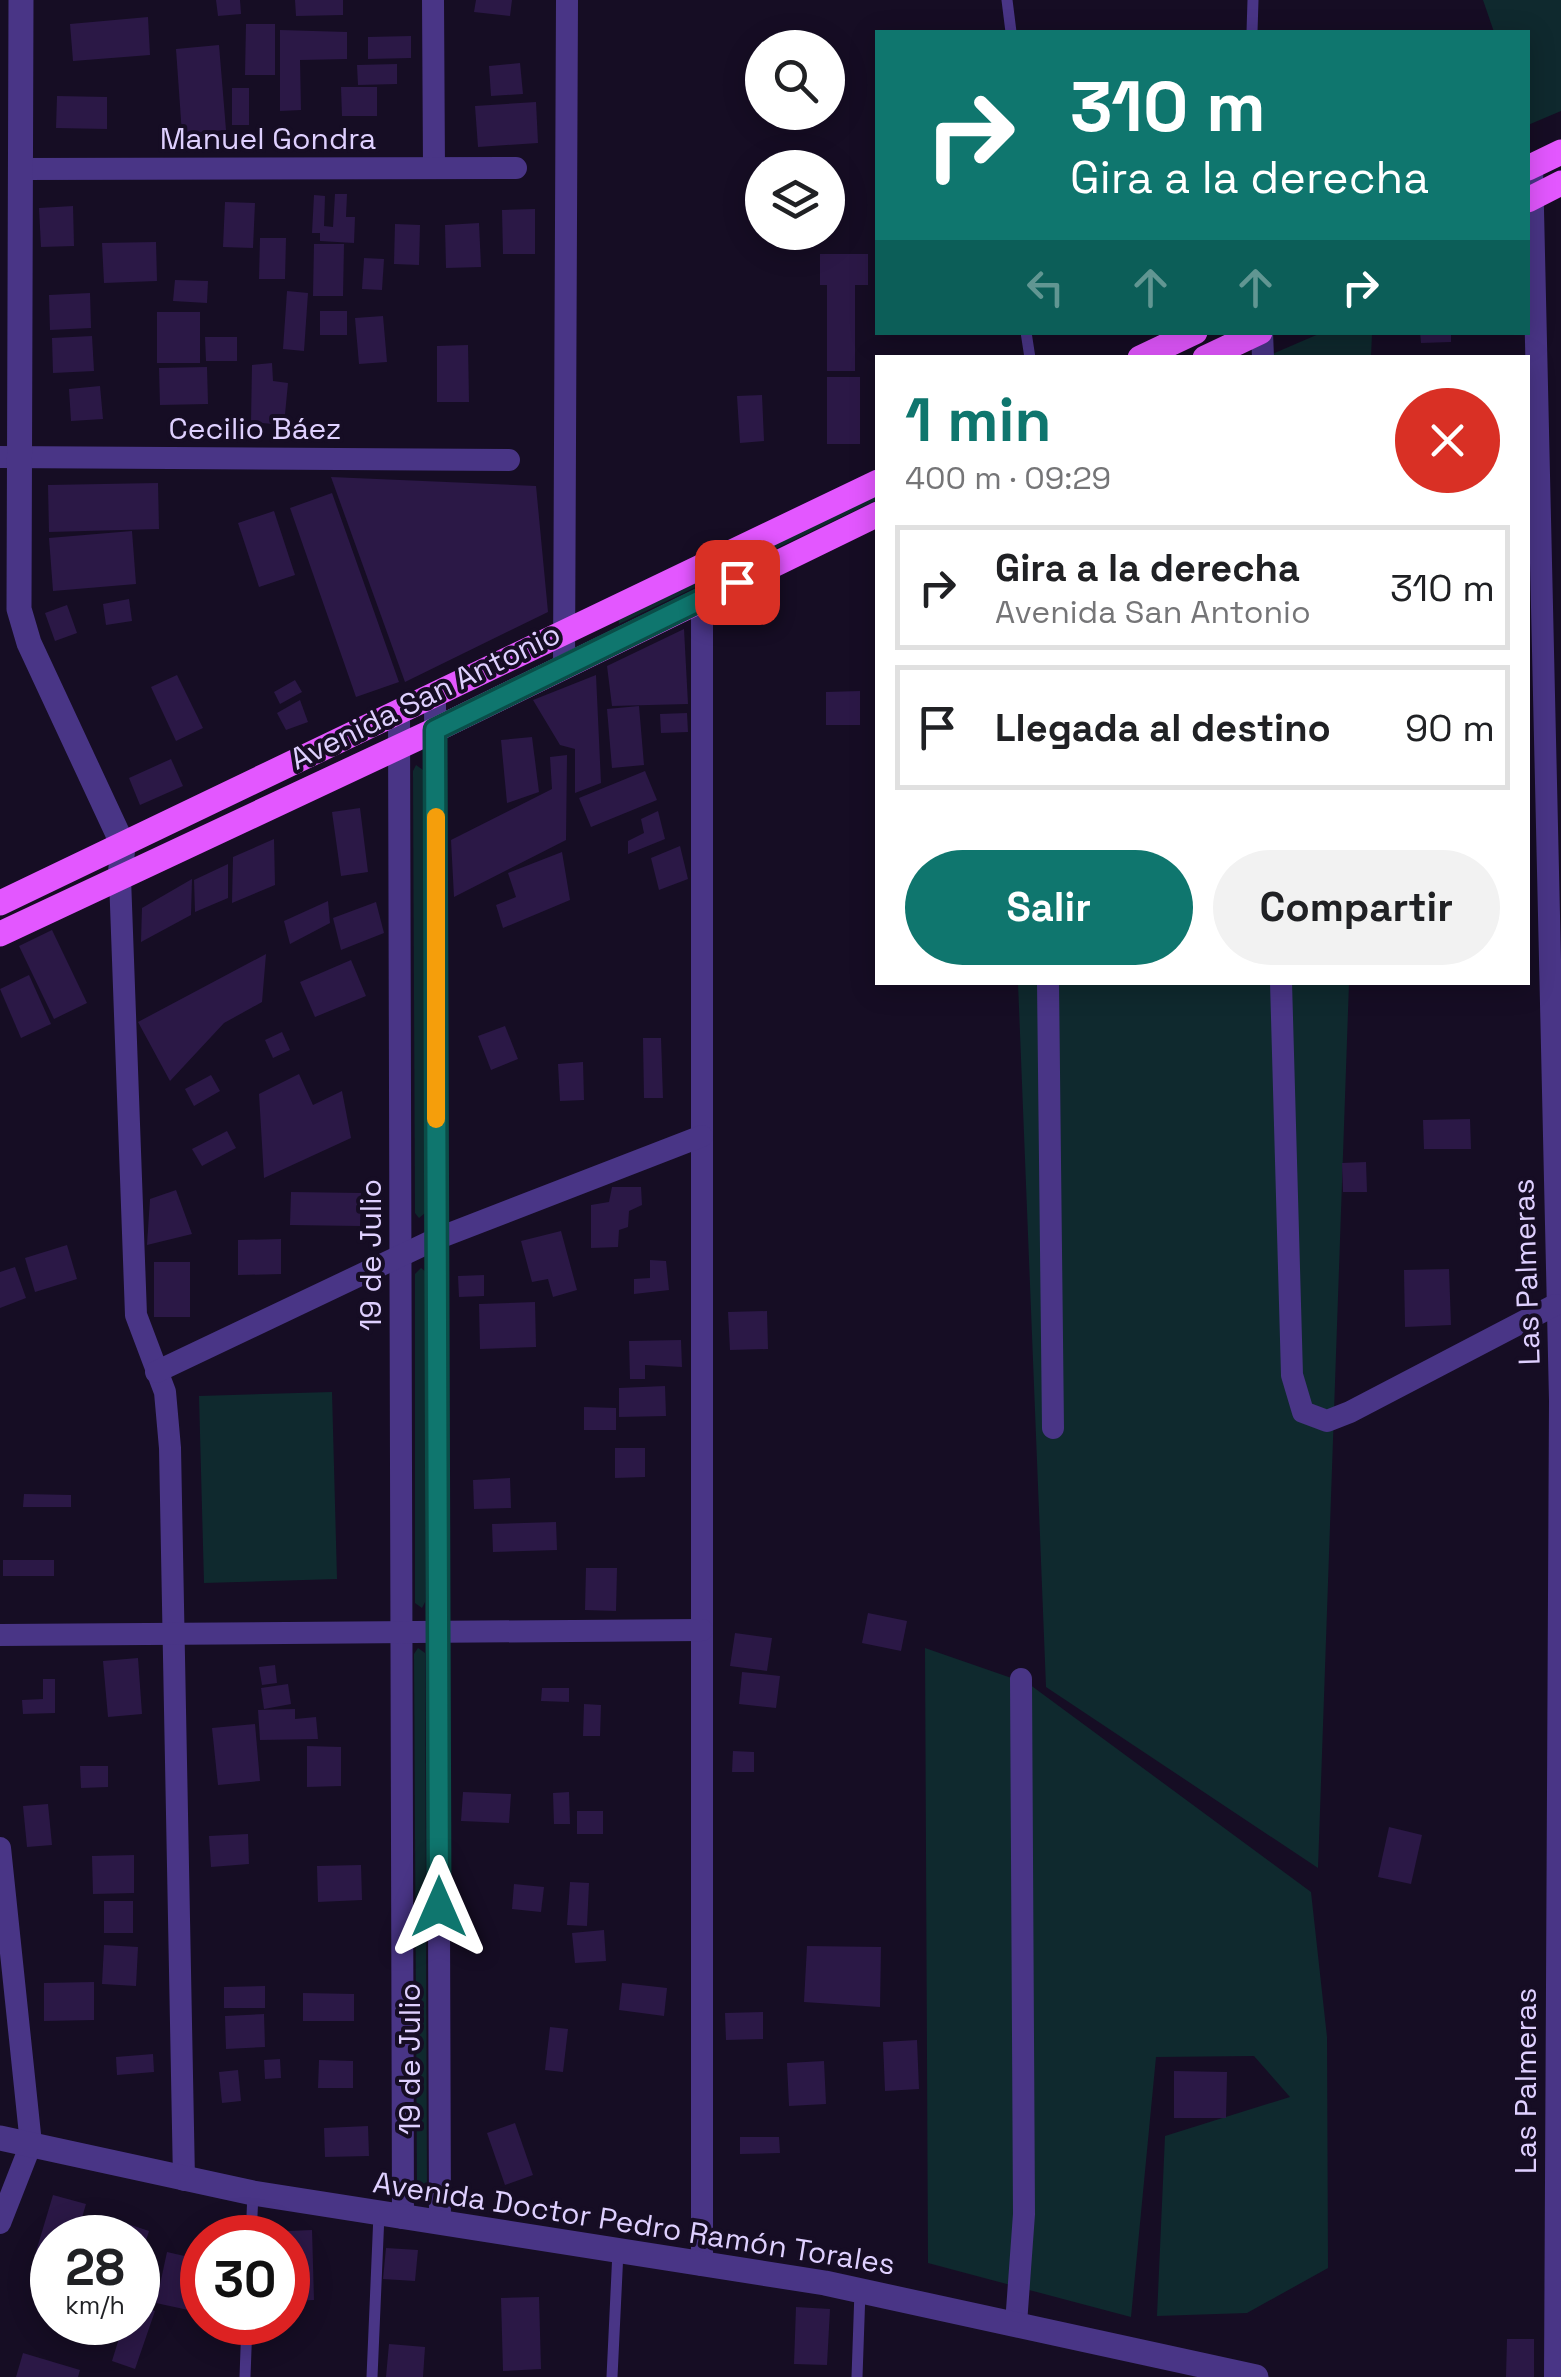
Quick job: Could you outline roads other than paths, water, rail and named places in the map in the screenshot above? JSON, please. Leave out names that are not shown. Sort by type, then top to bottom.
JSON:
[{"type":"main road","points":[[1530,167],[1561,152]]},
{"type":"main road","points":[[1530,198],[1561,183]]},
{"type":"main road","points":[[1146,355],[1189,335]]},
{"type":"main road","points":[[1212,355],[1255,335]]},
{"type":"main road","name":"Avenida San Antonio","points":[[0,902],[875,483]]},
{"type":"main road","name":"Avenida San Antonio","points":[[0,934],[435,730],[875,515]]},
{"type":"street","points":[[21,0],[20,169],[9,457],[19,609],[29,642],[123,845],[120,878],[136,1315],[165,1392],[170,1448],[170,1635],[184,2180]]},
{"type":"street","points":[[432,0],[434,168]]},
{"type":"street","points":[[564,665],[566,0]]},
{"type":"street","name":"Las Palmeras","points":[[1530,167],[1543,580],[1554,1305],[1560,1400],[1555,2377]]},
{"type":"street","name":"Manuel Gondra","points":[[20,169],[516,168]]},
{"type":"street","name":"Cecilio Báez","points":[[9,457],[509,460]]},
{"type":"street","points":[[702,600],[702,2265]]},
{"type":"street","name":"19 de Julio","points":[[435,695],[440,2223]]},
{"type":"street","name":"19 de Julio","points":[[391,2216],[402,1630],[399,712]]},
{"type":"street","points":[[1048,985],[1053,1428]]},
{"type":"street","points":[[1281,985],[1292,1375],[1304,1412],[1327,1421],[1350,1412],[1554,1305]]},
{"type":"street","points":[[156,1372],[436,1238],[702,1136]]},
{"type":"street","points":[[0,1635],[702,1630]]},
{"type":"street","points":[[1016,2324],[1024,2214],[1021,1679]]},
{"type":"street","points":[[0,1848],[31,2144],[0,2223]]},
{"type":"street","name":"Avenida Doctor Pedro Ramón Torales","points":[[0,2138],[253,2193],[860,2291],[1256,2377]]},
{"type":"lane","points":[[1006,0],[1011,30]]},
{"type":"lane","points":[[1252,0],[1252,30]]},
{"type":"lane","points":[[252,2215],[253,2193]]},
{"type":"lane","points":[[372,2377],[391,2216]]},
{"type":"lane","points":[[612,2377],[618,2250]]},
{"type":"lane","points":[[857,2377],[860,2291]]},
{"type":"lane","points":[[245,2377],[246,2345]]}]
